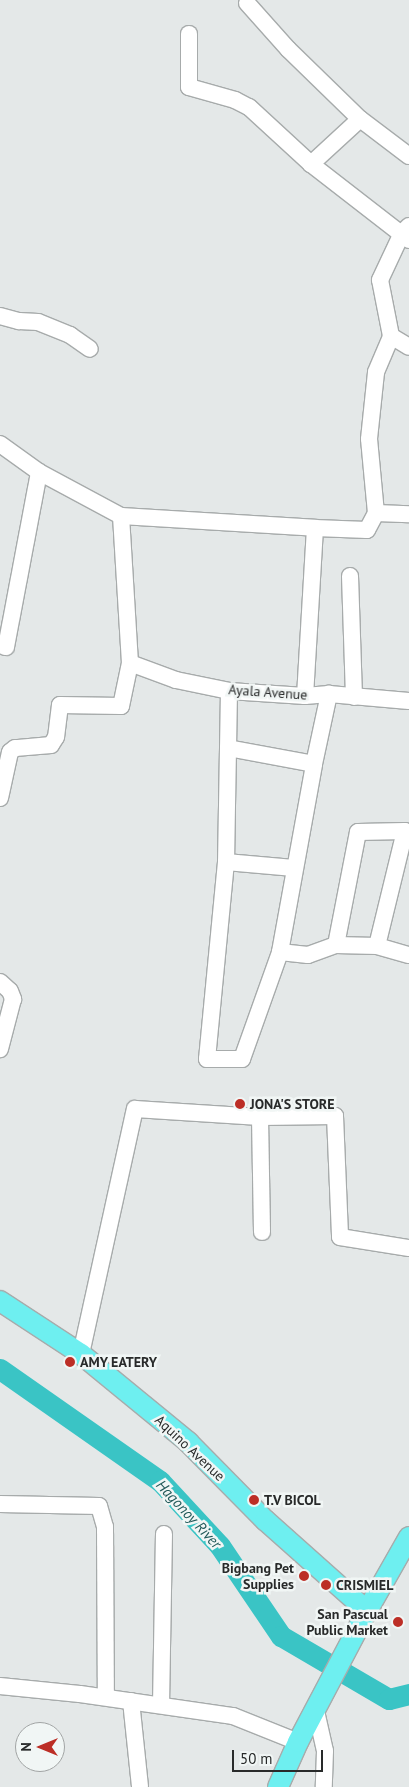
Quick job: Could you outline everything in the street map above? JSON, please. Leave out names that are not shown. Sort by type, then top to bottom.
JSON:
[{"type":"main road","name":"Aquino Avenue","points":[[0,1301],[80,1354],[188,1442],[264,1520],[367,1610]]},
{"type":"main road","points":[[278,1787],[298,1742],[344,1658],[367,1610],[409,1537]]},
{"type":"street","points":[[247,3],[288,49],[360,119],[409,156]]},
{"type":"street","points":[[0,444],[39,472],[121,516],[367,530],[376,513],[368,439],[376,372],[391,336],[380,280],[407,233],[311,164],[249,107],[235,100],[189,86],[189,34]]},
{"type":"street","points":[[311,164],[360,119]]},
{"type":"street","points":[[0,316],[19,321],[38,322],[70,335],[90,349]]},
{"type":"street","points":[[391,336],[409,347]]},
{"type":"street","points":[[0,645],[6,647],[39,472]]},
{"type":"street","points":[[376,513],[409,514]]},
{"type":"street","points":[[0,798],[10,752],[16,748],[50,745],[56,736],[60,705],[121,706],[130,663],[121,516]]},
{"type":"street","points":[[305,696],[315,528]]},
{"type":"street","points":[[350,576],[354,697]]},
{"type":"street","name":"Ayala Avenue","points":[[130,663],[176,680],[230,691],[305,696],[329,694],[409,701]]},
{"type":"street","points":[[230,691],[226,862],[207,1059],[242,1059],[280,952],[294,868],[329,694]]},
{"type":"street","points":[[228,748],[314,764]]},
{"type":"street","points":[[336,944],[358,832],[405,831],[377,946]]},
{"type":"street","points":[[226,862],[294,868]]},
{"type":"street","points":[[280,952],[308,955],[336,944],[377,946],[409,955]]},
{"type":"street","points":[[0,982],[10,991],[13,999],[0,1049]]},
{"type":"street","points":[[80,1354],[135,1109],[260,1116],[336,1116],[340,1237],[409,1248]]},
{"type":"street","points":[[260,1116],[262,1232]]},
{"type":"street","points":[[0,1504],[99,1506],[105,1527],[106,1697]]},
{"type":"street","points":[[161,1705],[164,1534]]},
{"type":"street","points":[[0,1686],[130,1700],[233,1716],[298,1742]]},
{"type":"street","points":[[130,1700],[140,1787]]},
{"type":"street","points":[[316,1711],[325,1751],[324,1787]]},
{"type":"waterway","name":"Hagonoy River","points":[[0,1369],[160,1481],[220,1546],[281,1636],[389,1699],[409,1694]]},
{"type":"place","name":"JONA'S STORE","points":[[240,1104]]},
{"type":"place","name":"AMY EATERY","points":[[70,1362]]},
{"type":"place","name":"T.V BICOL","points":[[254,1500]]},
{"type":"place","name":"Bigbang Pet Supplies","points":[[304,1576]]},
{"type":"place","name":"CRISMIEL","points":[[326,1585]]},
{"type":"place","name":"San Pascual Public Market","points":[[398,1622]]}]
